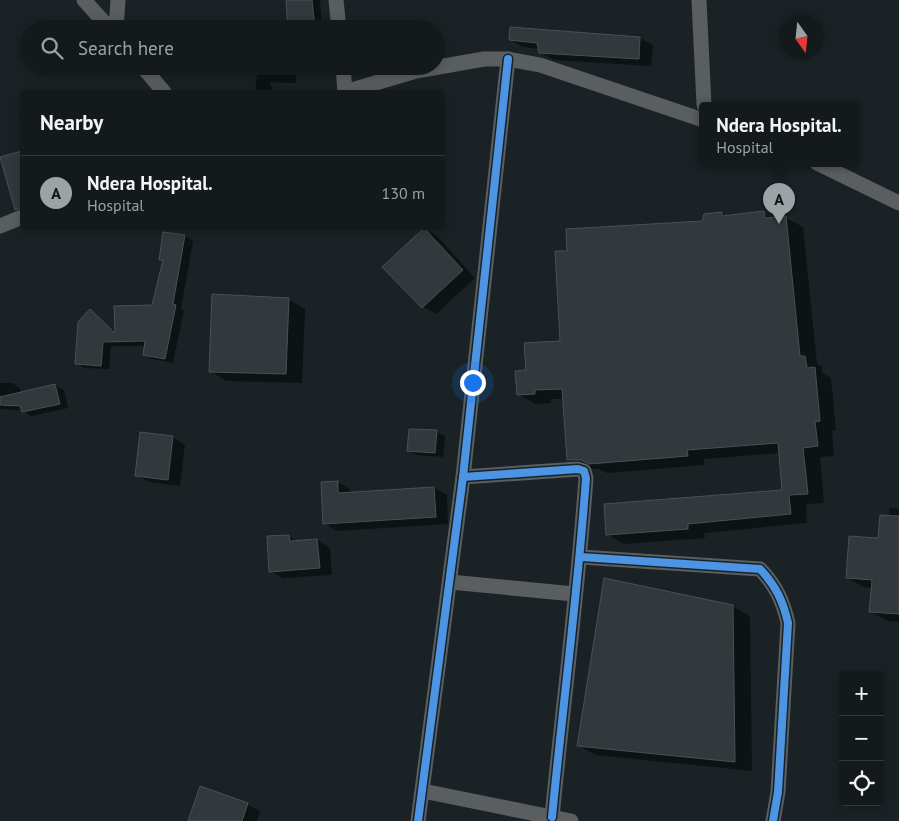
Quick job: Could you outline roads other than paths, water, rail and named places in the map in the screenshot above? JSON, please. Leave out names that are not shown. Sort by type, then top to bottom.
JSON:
[{"type":"street","points":[[84,0],[102,20]]},
{"type":"street","points":[[117,20],[118,0]]},
{"type":"street","points":[[336,0],[338,20]]},
{"type":"street","points":[[699,0],[704,102]]},
{"type":"street","points":[[445,66],[484,59],[508,59],[540,66],[699,119]]},
{"type":"street","points":[[418,821],[463,477],[508,59]]},
{"type":"street","points":[[150,75],[162,90]]},
{"type":"street","points":[[344,75],[345,90]]},
{"type":"street","points":[[352,90],[402,75]]},
{"type":"street","points":[[825,167],[899,203]]},
{"type":"street","points":[[0,226],[20,218]]},
{"type":"street","points":[[463,477],[578,468],[584,471],[586,478],[580,557],[574,594],[552,817]]},
{"type":"street","points":[[580,557],[760,569],[774,584],[782,600],[788,623],[781,755],[773,821]]},
{"type":"street","points":[[450,582],[574,594]]},
{"type":"street","points":[[423,791],[571,821]]},
{"type":"place","name":"Ndera Hospital.","points":[[779,224]]}]
